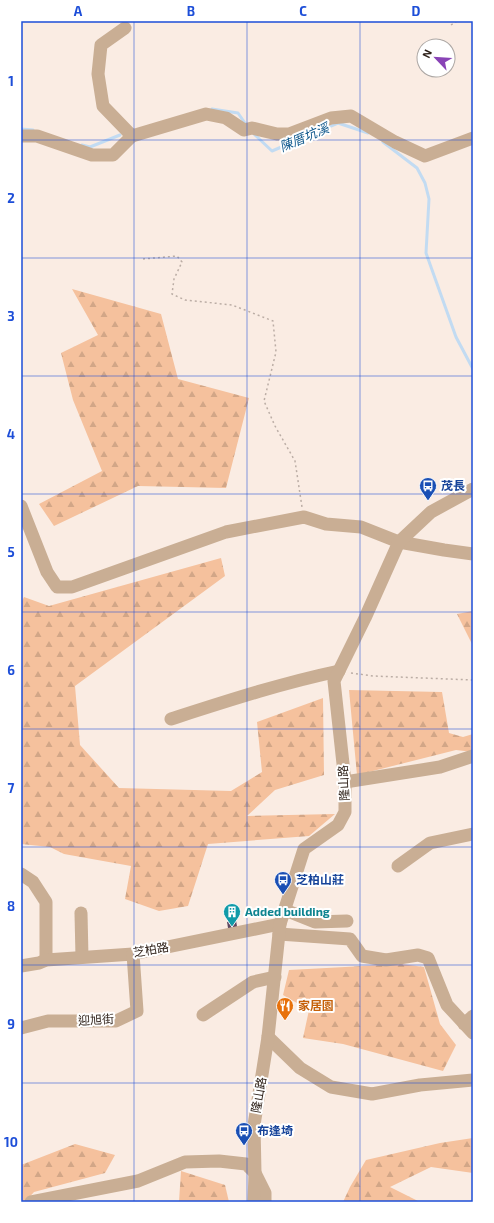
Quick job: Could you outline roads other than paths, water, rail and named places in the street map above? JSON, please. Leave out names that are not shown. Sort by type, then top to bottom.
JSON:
[{"type":"street","points":[[125,28],[101,44],[98,74],[103,106],[132,136]]},
{"type":"street","points":[[21,136],[37,136],[92,155],[113,155],[132,136],[206,114],[226,118],[248,129],[277,134],[289,134],[331,118],[351,116],[395,142],[425,156],[473,138]]},
{"type":"street","name":"隆山路","points":[[254,1202],[254,1125],[268,1037],[280,929],[304,848],[338,825],[345,812],[345,782],[334,681],[366,618],[399,542],[431,512],[473,490]]},
{"type":"street","points":[[21,506],[47,572],[57,587],[72,586],[226,532],[304,517],[326,524],[361,527],[399,542],[473,554]]},
{"type":"street","points":[[171,719],[251,693],[310,677],[339,671]]},
{"type":"street","points":[[345,782],[440,767],[473,756]]},
{"type":"street","points":[[398,866],[430,843],[473,834]]},
{"type":"street","points":[[21,874],[33,882],[46,902],[46,960]]},
{"type":"street","points":[[285,910],[315,922],[347,922]]},
{"type":"street","points":[[81,913],[82,957]]},
{"type":"street","name":"芝柏路","points":[[21,966],[39,963],[46,960],[133,954],[280,929],[350,939],[362,956],[386,960],[418,955],[428,958],[447,1005],[470,1024]]},
{"type":"street","name":"迎旭街","points":[[21,1028],[48,1022],[116,1021],[137,1011],[133,954]]},
{"type":"street","points":[[203,1015],[252,982],[275,977]]},
{"type":"street","points":[[268,1037],[300,1068],[331,1087],[372,1094],[420,1084],[473,1080]]},
{"type":"street","points":[[31,1202],[138,1181],[185,1162],[219,1161],[246,1164],[255,1173],[266,1193],[265,1202]]},
{"type":"waterway","name":"陳厝坑溪","points":[[212,109],[238,113],[247,126]]},
{"type":"waterway","name":"陳厝坑溪","points":[[253,133],[272,151],[338,123],[368,133]]},
{"type":"waterway","name":"陳厝坑溪","points":[[21,129],[33,130]]},
{"type":"waterway","name":"陳厝坑溪","points":[[82,145],[90,147],[120,135]]},
{"type":"waterway","name":"陳厝坑溪","points":[[383,142],[417,168],[425,183],[429,199],[426,253],[456,337],[473,369]]},
{"type":"place","name":"茂長","points":[[428,501]]},
{"type":"place","name":"芝柏山莊","points":[[283,895]]},
{"type":"place","name":"Added building","points":[[232,927]]},
{"type":"place","name":"家居園","points":[[285,1021]]},
{"type":"place","name":"布逢埼","points":[[244,1146]]}]
